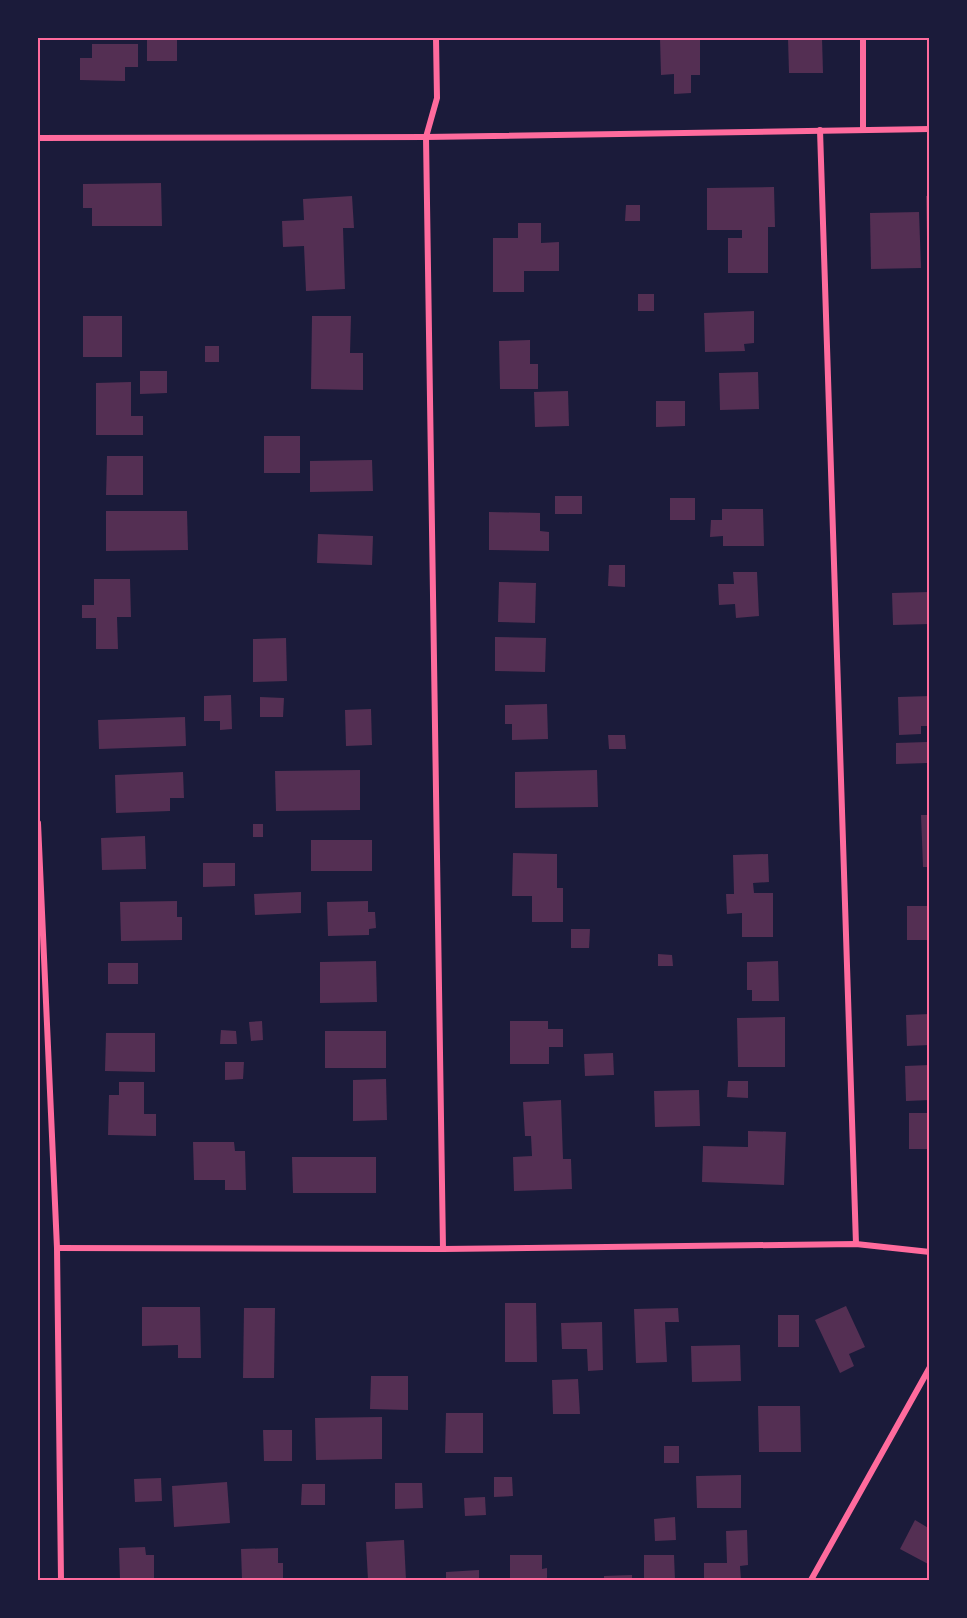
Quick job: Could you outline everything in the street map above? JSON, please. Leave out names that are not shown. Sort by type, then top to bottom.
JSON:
[{"type":"street","points":[[436,38],[437,98],[426,137],[443,1249]]},
{"type":"street","points":[[863,38],[863,130]]},
{"type":"street","points":[[38,138],[426,137],[930,129]]},
{"type":"street","points":[[820,130],[856,1244]]},
{"type":"street","points":[[38,823],[57,1248],[61,1581]]},
{"type":"street","points":[[57,1248],[443,1249],[856,1244],[930,1252]]},
{"type":"street","points":[[811,1581],[930,1367]]},
{"type":"building","points":[[147,38],[177,38],[177,61],[147,61]]},
{"type":"building","points":[[660,38],[700,38],[700,75],[691,75],[691,93],[674,94],[674,74],[661,75]]},
{"type":"building","points":[[788,38],[822,38],[823,73],[789,73]]},
{"type":"building","points":[[92,44],[138,44],[138,67],[125,67],[125,81],[80,80],[80,58],[92,58]]},
{"type":"building","points":[[161,183],[162,226],[92,226],[92,208],[83,208],[83,184]]},
{"type":"building","points":[[774,187],[775,227],[768,227],[768,273],[728,273],[728,238],[742,238],[742,230],[707,230],[707,188]]},
{"type":"building","points":[[352,196],[354,228],[343,228],[345,289],[306,291],[304,246],[283,247],[282,221],[304,220],[303,199]]},
{"type":"building","points":[[926,196],[930,196],[930,238],[927,238]]},
{"type":"building","points":[[626,205],[640,205],[640,221],[625,221]]},
{"type":"building","points":[[919,212],[921,268],[871,269],[870,213]]},
{"type":"building","points":[[518,223],[541,223],[541,243],[559,242],[559,271],[524,271],[524,292],[493,292],[493,238],[518,238]]},
{"type":"building","points":[[638,294],[654,294],[654,311],[638,311]]},
{"type":"building","points":[[754,311],[754,343],[744,344],[745,351],[705,352],[704,313]]},
{"type":"building","points":[[83,316],[122,316],[122,357],[83,357]]},
{"type":"building","points":[[312,316],[351,316],[350,353],[363,353],[363,390],[311,389]]},
{"type":"building","points":[[530,340],[530,364],[538,364],[538,389],[500,389],[499,341]]},
{"type":"building","points":[[205,346],[219,346],[219,362],[205,362]]},
{"type":"building","points":[[140,371],[167,371],[167,393],[140,394]]},
{"type":"building","points":[[758,372],[759,409],[720,410],[719,373]]},
{"type":"building","points":[[131,382],[131,416],[143,416],[143,435],[96,435],[96,383]]},
{"type":"building","points":[[568,391],[569,426],[535,427],[534,392]]},
{"type":"building","points":[[656,401],[685,401],[685,426],[656,427]]},
{"type":"building","points":[[264,436],[300,436],[300,473],[264,473]]},
{"type":"building","points":[[107,456],[143,456],[143,495],[106,495]]},
{"type":"building","points":[[372,460],[373,491],[310,492],[310,461]]},
{"type":"building","points":[[555,496],[582,496],[582,514],[555,514]]},
{"type":"building","points":[[670,498],[695,498],[695,520],[670,520]]},
{"type":"building","points":[[722,509],[763,509],[764,546],[723,546],[723,536],[710,537],[711,520],[722,520]]},
{"type":"building","points":[[106,511],[187,511],[188,550],[106,551]]},
{"type":"building","points":[[489,512],[540,513],[540,531],[549,532],[549,551],[489,550]]},
{"type":"building","points":[[318,534],[373,536],[372,565],[317,563]]},
{"type":"building","points":[[609,565],[625,565],[625,587],[608,586]]},
{"type":"building","points":[[733,572],[757,572],[759,616],[736,618],[735,604],[719,605],[718,584],[734,584]]},
{"type":"building","points":[[94,579],[130,579],[131,617],[117,617],[118,649],[96,649],[96,618],[82,618],[82,605],[94,605]]},
{"type":"building","points":[[499,582],[536,583],[535,623],[498,622]]},
{"type":"building","points":[[930,592],[930,624],[893,625],[892,593]]},
{"type":"building","points":[[495,637],[546,638],[545,672],[495,671]]},
{"type":"building","points":[[286,638],[287,681],[253,682],[253,639]]},
{"type":"building","points":[[231,695],[232,729],[220,730],[220,721],[204,721],[204,696]]},
{"type":"building","points":[[930,696],[930,726],[921,726],[921,734],[899,735],[898,697]]},
{"type":"building","points":[[260,697],[284,698],[283,717],[260,717]]},
{"type":"building","points":[[547,704],[548,739],[512,740],[512,724],[505,724],[505,705]]},
{"type":"building","points":[[371,709],[372,745],[346,746],[345,710]]},
{"type":"building","points":[[185,717],[186,746],[99,749],[98,720]]},
{"type":"building","points":[[608,735],[625,735],[626,749],[609,749]]},
{"type":"building","points":[[927,742],[927,763],[896,764],[896,743]]},
{"type":"building","points":[[360,770],[360,810],[276,811],[275,771]]},
{"type":"building","points":[[597,770],[598,807],[515,808],[515,772]]},
{"type":"building","points":[[183,772],[184,798],[170,798],[170,811],[116,813],[115,775]]},
{"type":"building","points":[[921,815],[930,815],[930,867],[923,867]]},
{"type":"building","points":[[253,824],[263,824],[263,837],[253,837]]},
{"type":"building","points":[[145,836],[146,869],[102,870],[101,838]]},
{"type":"building","points":[[311,840],[372,840],[372,871],[311,871]]},
{"type":"building","points":[[513,853],[557,854],[557,888],[563,888],[563,922],[532,922],[532,896],[512,896]]},
{"type":"building","points":[[768,854],[769,882],[753,883],[754,893],[773,893],[773,937],[742,937],[742,913],[727,914],[726,894],[734,894],[733,855]]},
{"type":"building","points":[[203,863],[235,863],[235,886],[203,887]]},
{"type":"building","points":[[301,892],[301,913],[255,915],[254,894]]},
{"type":"building","points":[[177,901],[177,917],[182,917],[182,940],[121,941],[120,902]]},
{"type":"building","points":[[368,901],[368,912],[375,912],[376,928],[369,929],[369,935],[328,936],[327,902]]},
{"type":"building","points":[[907,906],[930,906],[930,940],[907,940]]},
{"type":"building","points":[[571,929],[590,929],[589,948],[571,948]]},
{"type":"building","points":[[658,954],[672,955],[673,966],[658,966]]},
{"type":"building","points":[[376,961],[377,1002],[320,1003],[320,962]]},
{"type":"building","points":[[778,961],[779,1001],[752,1001],[752,990],[747,990],[747,962]]},
{"type":"building","points":[[108,963],[138,963],[138,984],[108,984]]},
{"type":"building","points":[[930,1014],[930,1045],[907,1046],[906,1015]]},
{"type":"building","points":[[785,1017],[785,1067],[738,1067],[737,1018]]},
{"type":"building","points":[[262,1021],[263,1040],[251,1041],[249,1022]]},
{"type":"building","points":[[510,1021],[548,1021],[548,1029],[563,1029],[563,1047],[549,1047],[549,1064],[510,1064]]},
{"type":"building","points":[[221,1030],[236,1031],[237,1044],[220,1044]]},
{"type":"building","points":[[325,1031],[386,1031],[386,1068],[325,1068]]},
{"type":"building","points":[[106,1033],[155,1033],[155,1072],[105,1071]]},
{"type":"building","points":[[613,1053],[614,1075],[585,1076],[584,1054]]},
{"type":"building","points":[[225,1062],[244,1062],[243,1079],[225,1080]]},
{"type":"building","points":[[930,1065],[930,1100],[906,1101],[905,1066]]},
{"type":"building","points":[[386,1079],[387,1120],[353,1121],[353,1080]]},
{"type":"building","points":[[728,1081],[748,1081],[748,1098],[727,1097]]},
{"type":"building","points":[[119,1082],[144,1082],[144,1114],[156,1114],[156,1136],[108,1135],[109,1095],[119,1095]]},
{"type":"building","points":[[699,1090],[700,1126],[655,1127],[654,1091]]},
{"type":"building","points":[[561,1100],[563,1159],[571,1159],[572,1189],[514,1191],[513,1157],[532,1156],[531,1136],[525,1136],[523,1102]]},
{"type":"building","points":[[909,1113],[930,1113],[930,1149],[909,1149]]},
{"type":"building","points":[[748,1131],[786,1132],[784,1185],[702,1182],[703,1146],[748,1147]]},
{"type":"building","points":[[193,1142],[234,1142],[235,1151],[245,1151],[246,1190],[225,1190],[225,1180],[194,1180]]},
{"type":"building","points":[[292,1157],[376,1157],[376,1193],[293,1193]]},
{"type":"building","points":[[505,1303],[536,1303],[537,1362],[505,1362]]},
{"type":"building","points":[[846,1306],[865,1347],[849,1354],[854,1366],[840,1373],[815,1320]]},
{"type":"building","points":[[142,1307],[200,1307],[201,1358],[178,1358],[178,1345],[142,1346]]},
{"type":"building","points":[[244,1308],[275,1308],[274,1378],[243,1378]]},
{"type":"building","points":[[678,1308],[679,1322],[665,1322],[667,1362],[636,1363],[634,1309]]},
{"type":"building","points":[[778,1315],[799,1315],[799,1347],[778,1347]]},
{"type":"building","points":[[602,1322],[603,1370],[588,1371],[587,1349],[562,1349],[561,1323]]},
{"type":"building","points":[[740,1345],[741,1381],[692,1382],[691,1346]]},
{"type":"building","points":[[371,1376],[408,1376],[408,1410],[370,1409]]},
{"type":"building","points":[[578,1379],[580,1414],[553,1414],[552,1380]]},
{"type":"building","points":[[758,1406],[800,1406],[801,1452],[759,1452]]},
{"type":"building","points":[[446,1413],[483,1413],[483,1453],[445,1453]]},
{"type":"building","points":[[382,1417],[382,1459],[316,1460],[315,1418]]},
{"type":"building","points":[[263,1430],[292,1430],[292,1461],[264,1461]]},
{"type":"building","points":[[664,1446],[679,1446],[679,1463],[664,1463]]},
{"type":"building","points":[[741,1475],[741,1508],[697,1508],[696,1476]]},
{"type":"building","points":[[494,1477],[512,1477],[513,1496],[494,1497]]},
{"type":"building","points":[[161,1478],[162,1501],[135,1502],[134,1479]]},
{"type":"building","points":[[227,1482],[230,1523],[174,1527],[172,1486]]},
{"type":"building","points":[[395,1483],[422,1483],[423,1508],[395,1509]]},
{"type":"building","points":[[302,1484],[325,1484],[325,1505],[301,1505]]},
{"type":"building","points":[[485,1497],[486,1515],[465,1516],[464,1498]]},
{"type":"building","points":[[675,1517],[676,1540],[655,1541],[654,1519]]},
{"type":"building","points":[[915,1520],[930,1529],[930,1565],[900,1549]]},
{"type":"building","points":[[747,1530],[748,1565],[740,1566],[741,1580],[704,1580],[704,1563],[727,1563],[726,1531]]},
{"type":"building","points":[[404,1540],[406,1580],[368,1580],[366,1542]]},
{"type":"building","points":[[145,1547],[146,1555],[154,1555],[154,1580],[120,1580],[119,1548]]},
{"type":"building","points":[[278,1548],[278,1563],[283,1563],[283,1580],[242,1580],[241,1549]]},
{"type":"building","points":[[510,1555],[542,1555],[542,1569],[547,1568],[547,1580],[510,1580]]},
{"type":"building","points":[[644,1555],[674,1555],[675,1580],[644,1580]]},
{"type":"building","points":[[479,1570],[479,1580],[446,1580],[446,1572]]},
{"type":"building","points":[[632,1575],[632,1580],[604,1580],[604,1576]]}]
